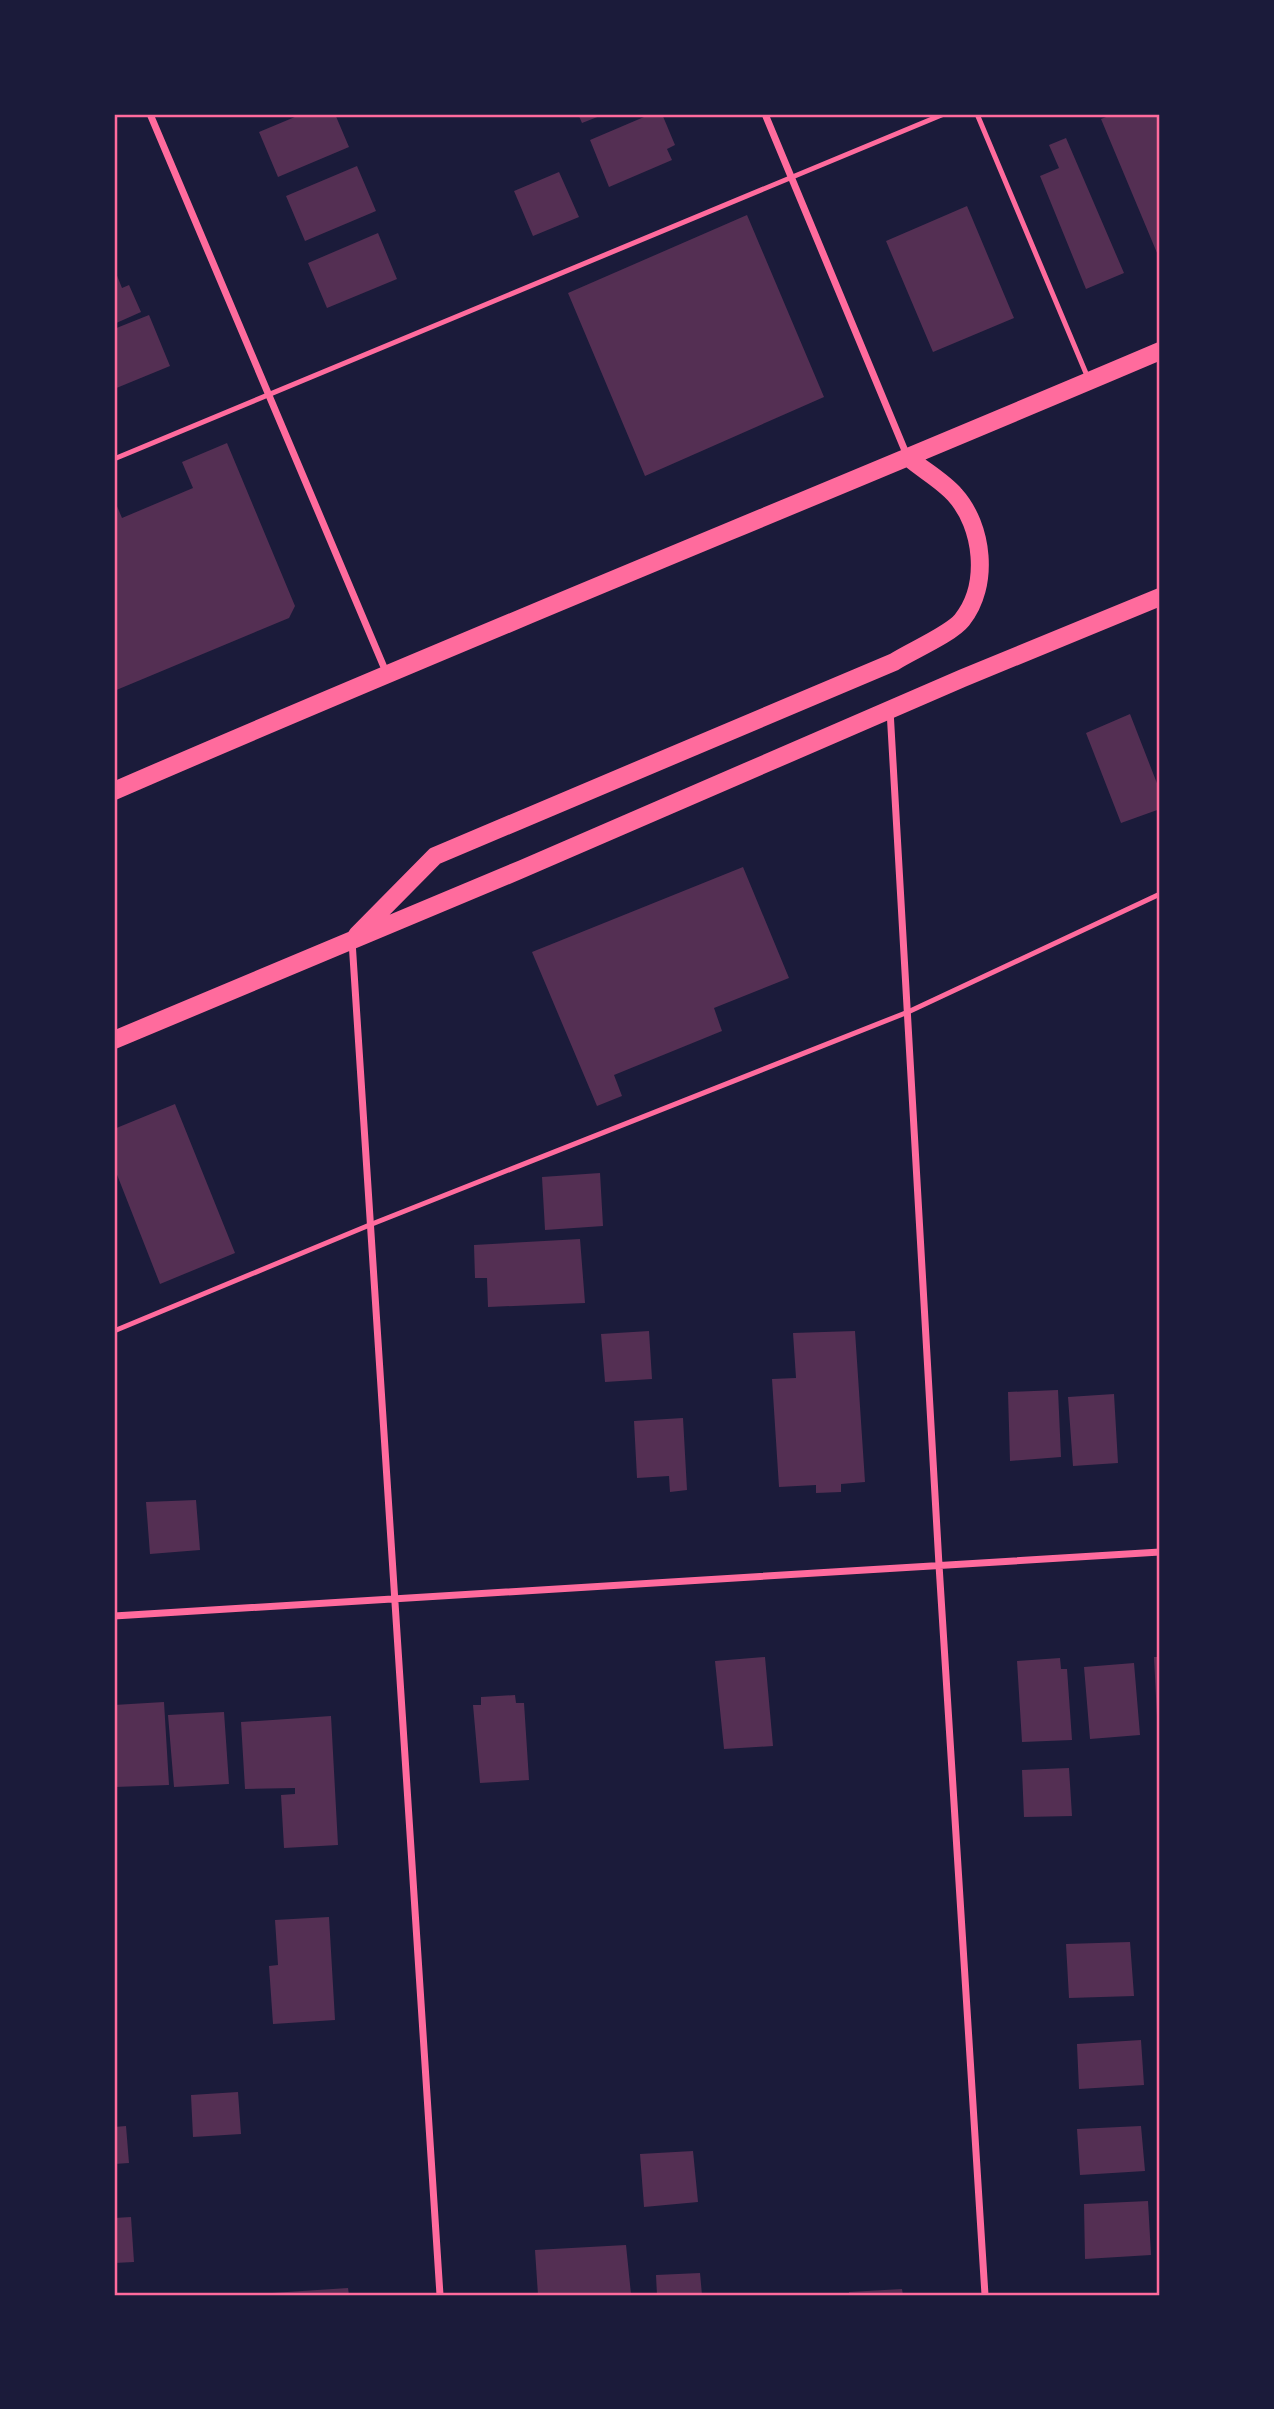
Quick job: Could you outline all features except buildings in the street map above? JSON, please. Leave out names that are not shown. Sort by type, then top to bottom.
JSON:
[{"type":"main road","points":[[114,790],[386,672],[909,458],[1160,351]]},
{"type":"main road","points":[[352,940],[435,856],[894,662],[961,621],[973,600],[980,570],[975,525],[955,494],[909,458]]},
{"type":"main road","points":[[114,1040],[890,709],[1160,597]]},
{"type":"street","points":[[150,114],[271,394],[386,672]]},
{"type":"street","points":[[765,114],[909,458]]},
{"type":"street","points":[[890,709],[939,1565],[985,2295]]},
{"type":"street","points":[[352,940],[440,2295]]},
{"type":"street","points":[[114,1616],[1160,1552]]},
{"type":"lane","points":[[114,459],[944,114]]},
{"type":"lane","points":[[977,114],[1089,381]]},
{"type":"lane","points":[[114,1331],[372,1224],[908,1012],[1160,894]]}]
